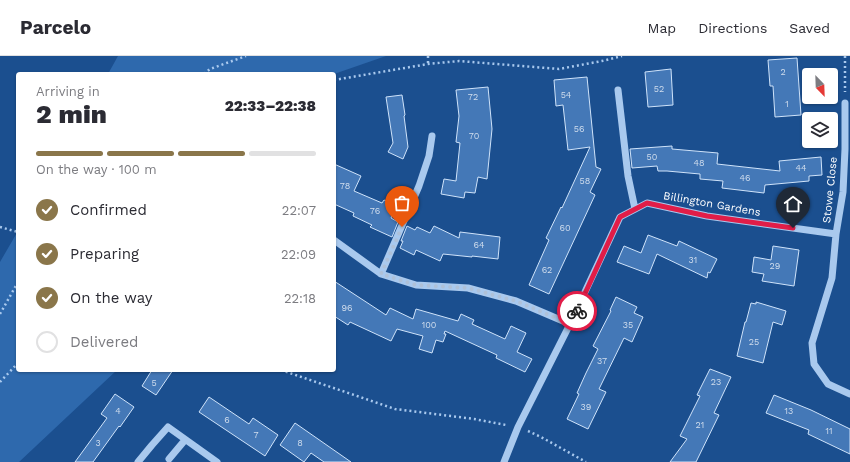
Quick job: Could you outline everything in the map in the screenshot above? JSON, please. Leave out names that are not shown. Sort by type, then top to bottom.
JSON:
[{"type":"street","points":[[618,90],[628,176],[636,208]]},
{"type":"street","name":"Stowe Close","points":[[836,234],[848,148],[845,103]]},
{"type":"street","points":[[381,274],[419,186],[429,156],[432,136]]},
{"type":"street","name":"Billington Gardens","points":[[504,462],[518,427],[570,324],[620,217],[647,203],[707,216],[836,234]]},
{"type":"street","points":[[836,234],[832,278],[812,343],[814,364],[828,384],[850,394]]},
{"type":"street","points":[[336,241],[381,274],[416,285],[468,288],[516,301],[570,324]]},
{"type":"street","points":[[138,462],[168,427],[217,462]]},
{"type":"street","points":[[169,459],[185,440]]},
{"type":"path","points":[[206,72],[210,69],[246,56]]},
{"type":"path","points":[[428,56],[428,64]]},
{"type":"path","points":[[336,80],[428,64],[459,61],[559,69],[602,62],[622,56]]},
{"type":"path","points":[[845,56],[845,103]]},
{"type":"path","points":[[0,227],[16,231]]},
{"type":"path","points":[[0,314],[16,286]]},
{"type":"path","points":[[0,382],[16,365]]},
{"type":"path","points":[[287,372],[396,408],[518,427],[541,437],[586,462]]},
{"type":"shaded area","points":[[118,56],[386,56],[336,73],[336,72],[109,72]]},
{"type":"shaded area","points":[[16,234],[16,372],[115,372],[19,462],[0,462],[0,262]]},
{"type":"building","points":[[797,58],[801,115],[775,117],[773,86],[770,86],[768,60]]},
{"type":"building","points":[[671,69],[673,105],[648,107],[645,72]]},
{"type":"building","points":[[587,77],[596,167],[601,169],[590,192],[595,195],[549,294],[529,285],[549,240],[546,238],[561,207],[562,208],[590,147],[568,150],[563,105],[556,106],[554,80]]},
{"type":"building","points":[[488,87],[492,129],[487,179],[478,177],[475,193],[465,192],[464,198],[441,194],[444,179],[456,181],[460,143],[456,142],[459,116],[456,90]]},
{"type":"building","points":[[402,95],[408,147],[403,159],[388,152],[393,143],[386,97]]},
{"type":"building","points":[[672,146],[672,149],[718,153],[717,164],[780,171],[779,161],[821,157],[822,175],[809,176],[809,181],[765,185],[764,193],[722,188],[723,181],[700,179],[700,174],[658,171],[657,166],[632,168],[630,149]]},
{"type":"building","points":[[336,165],[361,176],[354,191],[382,203],[384,200],[397,205],[391,218],[398,222],[392,237],[370,227],[372,225],[353,216],[354,213],[336,205]]},
{"type":"building","points":[[407,226],[415,230],[417,227],[430,233],[434,226],[459,238],[460,232],[500,237],[498,259],[443,254],[440,261],[416,250],[414,255],[400,248]]},
{"type":"building","points":[[648,235],[677,246],[679,241],[717,259],[710,273],[708,272],[707,278],[657,254],[649,274],[617,262],[624,246],[641,253]]},
{"type":"building","points":[[773,246],[799,250],[794,286],[762,281],[764,274],[752,272],[754,257],[771,260]]},
{"type":"building","points":[[336,282],[386,315],[390,308],[413,319],[416,309],[458,321],[461,314],[474,320],[472,324],[505,339],[511,326],[526,333],[517,352],[532,359],[525,372],[496,358],[497,355],[445,331],[444,334],[446,334],[443,342],[436,340],[432,353],[419,349],[423,336],[397,329],[391,341],[350,322],[348,325],[336,317]]},
{"type":"building","points":[[616,297],[637,307],[634,313],[643,317],[632,342],[624,338],[599,389],[606,392],[588,429],[567,419],[579,394],[577,393],[598,349],[593,346],[611,311],[610,310]]},
{"type":"building","points":[[756,302],[786,311],[782,325],[773,322],[763,363],[737,356],[751,303],[756,304]]},
{"type":"building","points":[[710,369],[731,377],[714,413],[719,415],[696,462],[670,462],[687,439],[680,436],[700,396],[697,395]]},
{"type":"building","points":[[151,372],[172,372],[156,395],[142,386]]},
{"type":"building","points":[[115,394],[134,407],[93,462],[75,462],[107,418],[101,414]]},
{"type":"building","points":[[774,395],[811,410],[850,429],[850,454],[808,434],[809,430],[766,413]]},
{"type":"building","points":[[209,397],[249,424],[253,418],[278,435],[265,456],[199,412]]},
{"type":"building","points":[[295,423],[351,462],[324,462],[311,453],[304,462],[280,445]]},
{"type":"way so far","points":[[402,227],[381,274],[416,285],[468,288],[516,301],[570,324],[577,311]]},
{"type":"route","points":[[577,311],[620,217],[647,203],[707,216],[793,228]]}]
